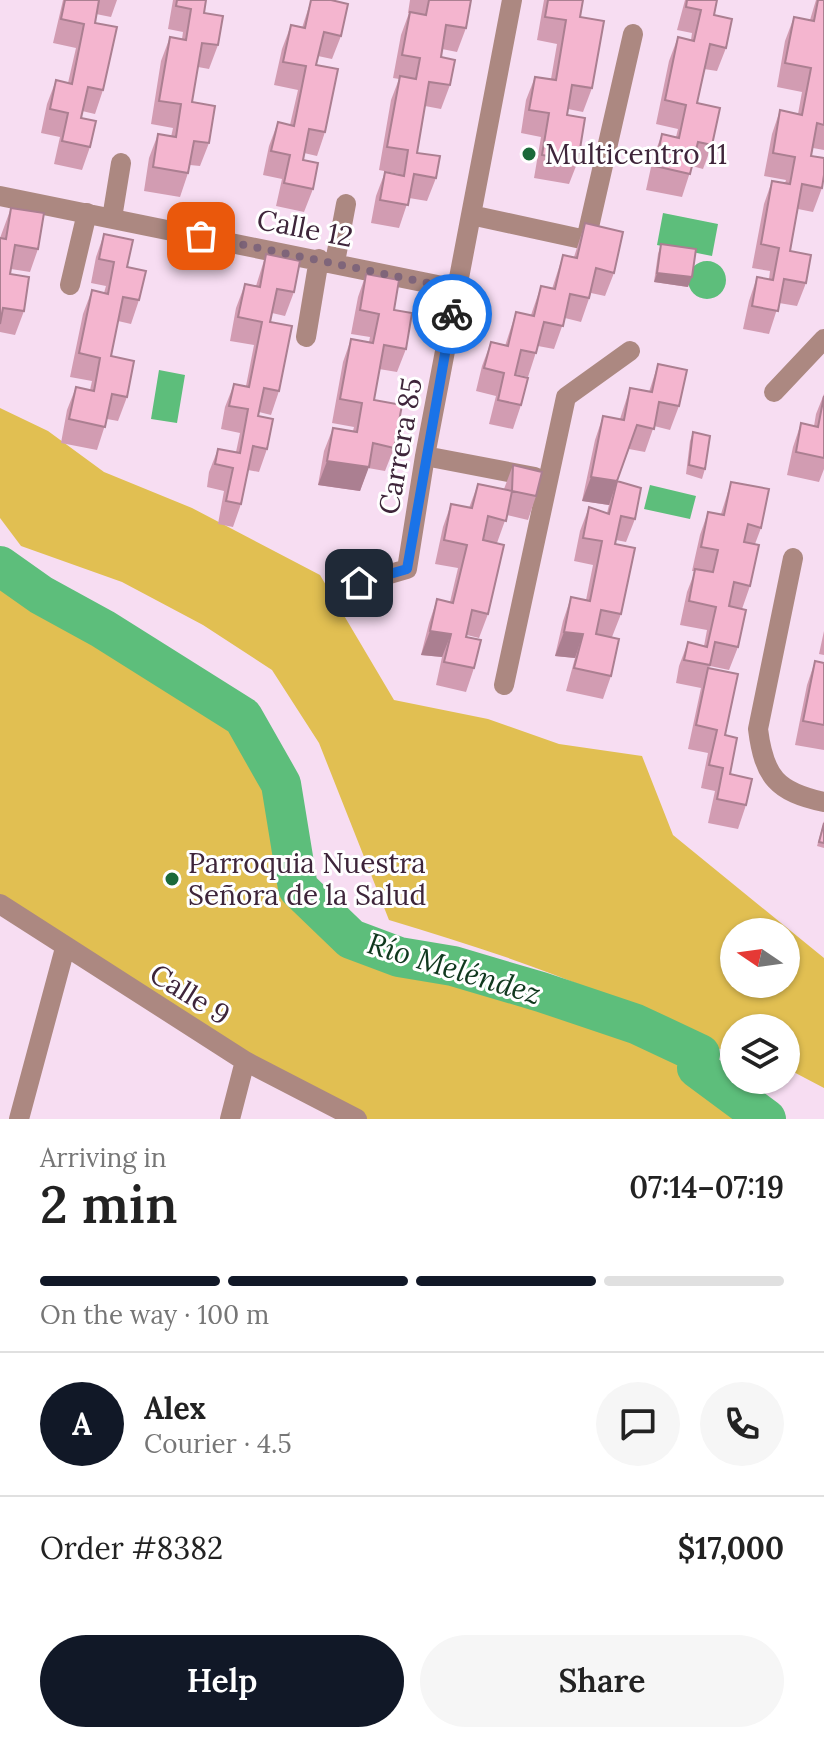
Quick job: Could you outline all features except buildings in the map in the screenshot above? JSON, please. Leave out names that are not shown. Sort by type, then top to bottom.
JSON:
[{"type":"street","name":"Carrera 85","points":[[359,583],[407,569],[425,456],[512,0]]},
{"type":"street","points":[[471,215],[586,240],[633,34]]},
{"type":"street","points":[[112,218],[121,163]]},
{"type":"street","name":"Calle 12","points":[[0,196],[327,260],[457,289]]},
{"type":"street","points":[[306,337],[346,204]]},
{"type":"street","points":[[70,285],[87,213]]},
{"type":"street","points":[[774,392],[824,339]]},
{"type":"street","points":[[504,685],[550,479],[554,439],[566,397],[630,351]]},
{"type":"street","points":[[425,456],[550,479]]},
{"type":"street","points":[[793,558],[758,729],[762,757],[776,782],[797,796],[824,802]]},
{"type":"street","name":"Calle 9","points":[[0,904],[245,1061],[357,1119]]},
{"type":"street","points":[[19,1119],[65,948]]},
{"type":"street","points":[[230,1119],[245,1061]]},
{"type":"shaded area","points":[[663,213],[718,224],[712,256],[657,245]]},
{"type":"shaded area","points":[[707,261],[721,266],[726,280],[721,294],[707,299],[693,294],[688,280],[693,266]]},
{"type":"shaded area","points":[[159,370],[185,375],[177,423],[151,419]]},
{"type":"shaded area","points":[[0,408],[48,431],[104,472],[192,508],[320,575],[394,700],[488,719],[559,744],[642,756],[673,835],[775,918],[720,918],[720,998],[800,998],[800,938],[824,958],[824,1088],[800,1075],[800,1014],[720,1014],[720,1049],[552,974],[389,920],[319,743],[272,670],[203,625],[122,582],[21,546],[0,518]]},
{"type":"shaded area","points":[[650,485],[696,496],[690,519],[644,509]]},
{"type":"shaded area","points":[[0,566],[41,595],[103,629],[243,717],[281,784],[298,888],[351,939],[399,957],[453,966],[636,1024],[700,1054],[697,1068],[720,1085],[720,1094],[732,1094],[766,1119],[357,1119],[0,904]]},
{"type":"waterway","name":"Río Meléndez","points":[[0,566],[41,595],[103,629],[243,717],[281,784],[298,888],[351,939],[399,957],[453,966],[636,1024],[700,1054],[697,1068],[766,1119]]},
{"type":"way so far","points":[[201,236],[457,289],[452,314]]},
{"type":"place","name":"Multicentro 11","points":[[529,154]]},
{"type":"place","name":"Parroquia Nuestra Señora de la Salud","points":[[172,879]]},
{"type":"route","points":[[359,583],[407,569],[452,314]]}]
